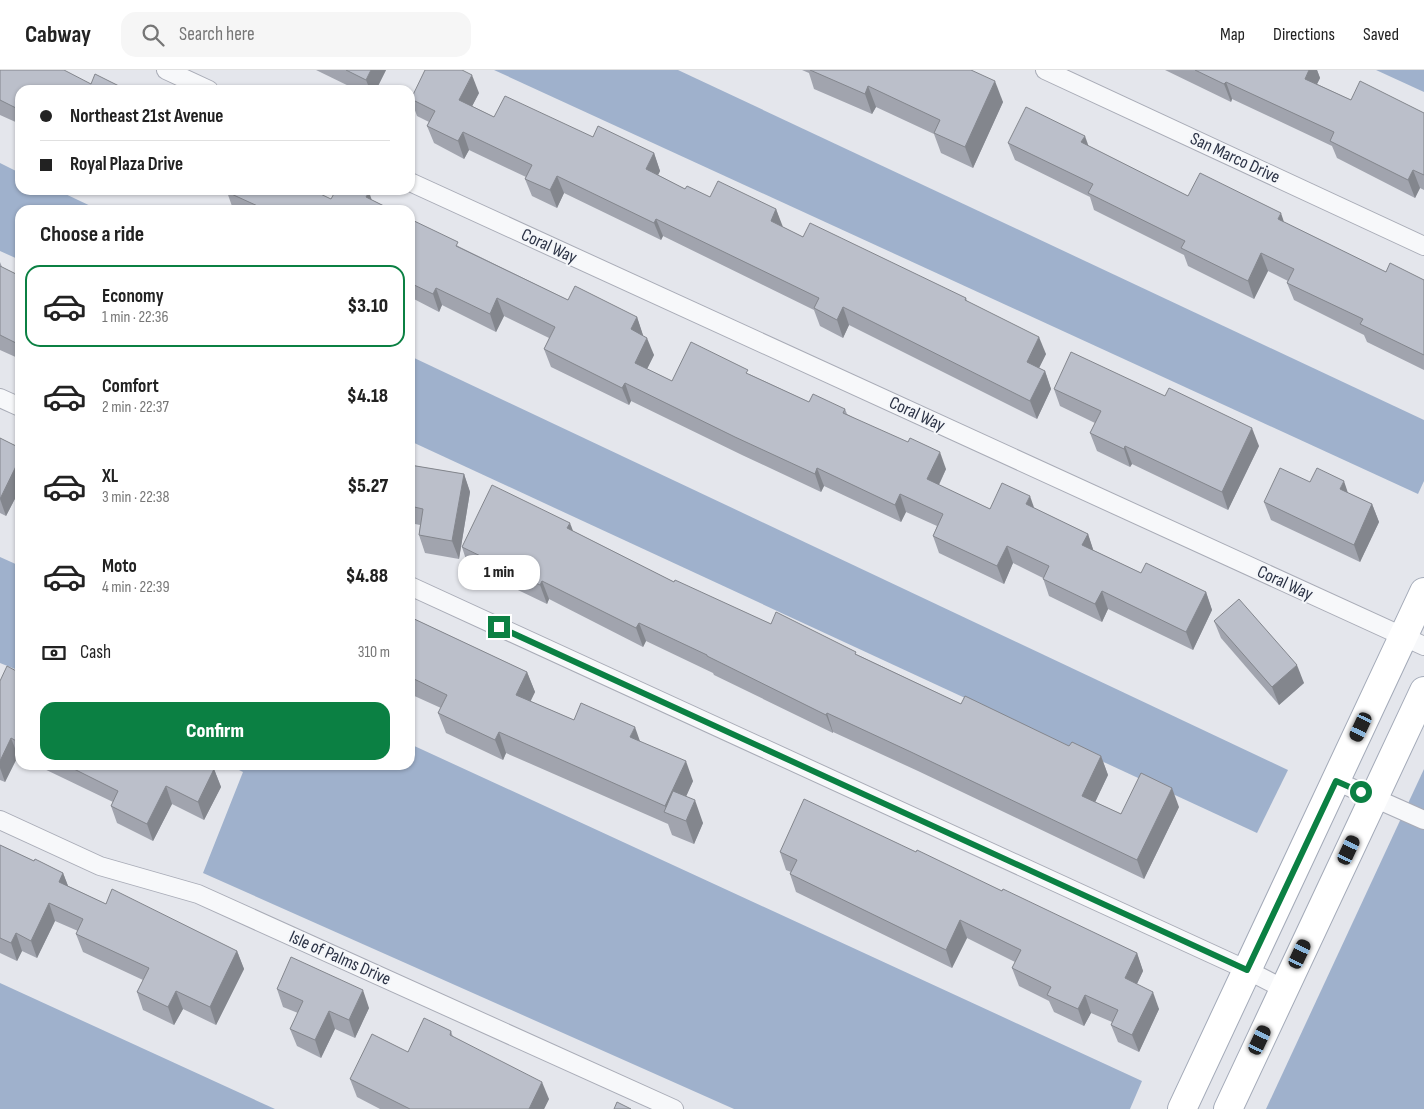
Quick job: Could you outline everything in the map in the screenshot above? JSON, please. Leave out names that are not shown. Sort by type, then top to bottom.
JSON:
[{"type":"main road","points":[[1182,1109],[1336,781],[1414,642],[1424,592]]},
{"type":"main road","points":[[1228,1109],[1424,691]]},
{"type":"street","points":[[166,70],[198,85]]},
{"type":"street","name":"San Marco Drive","points":[[1046,70],[1424,246]]},
{"type":"street","name":"Coral Way","points":[[415,184],[1414,642]]},
{"type":"street","points":[[0,398],[15,405]]},
{"type":"street","points":[[415,588],[1247,970],[1284,989]]},
{"type":"street","points":[[1336,781],[1424,820]]},
{"type":"street","name":"Isle of Palms Drive","points":[[0,820],[100,866],[198,894],[674,1109]]},
{"type":"water","points":[[494,70],[678,70],[1424,420],[1424,481],[1418,494]]},
{"type":"water","points":[[1376,70],[1424,70],[1424,92]]},
{"type":"water","points":[[0,163],[15,170],[15,195],[68,195],[88,205],[15,205],[15,258],[0,251]]},
{"type":"water","points":[[415,358],[1288,770],[1257,833],[415,443]]},
{"type":"water","points":[[0,557],[15,564],[15,669],[0,663]]},
{"type":"water","points":[[415,746],[1142,1081],[1130,1109],[734,1109],[203,873],[243,772],[239,770],[415,770]]},
{"type":"water","points":[[1424,769],[1424,1109],[1266,1109]]},
{"type":"water","points":[[0,983],[275,1109],[0,1109]]},
{"type":"building","points":[[0,70],[64,70],[91,84],[95,74],[117,85],[15,85],[15,108],[0,100]]},
{"type":"building","points":[[346,70],[371,70],[366,80]]},
{"type":"building","points":[[425,70],[462,70],[472,75],[459,100],[494,117],[505,96],[593,137],[598,126],[654,153],[646,169],[685,189],[687,186],[710,197],[718,181],[776,209],[771,221],[803,237],[810,223],[966,298],[965,300],[1039,337],[1027,362],[1045,371],[1030,401],[843,307],[837,320],[814,308],[819,298],[656,219],[654,223],[557,176],[550,190],[525,179],[532,165],[463,132],[458,141],[427,126],[435,111],[415,101],[415,91]]},
{"type":"building","points":[[810,70],[971,70],[995,81],[965,147],[934,133],[940,120],[868,86],[865,94]]},
{"type":"building","points":[[1195,70],[1309,70],[1305,79],[1351,100],[1360,81],[1424,113],[1424,175],[1413,170],[1408,180],[1330,141],[1334,132],[1226,82],[1224,84]]},
{"type":"building","points":[[1026,107],[1085,136],[1081,142],[1188,196],[1200,173],[1281,213],[1278,219],[1386,272],[1390,263],[1424,280],[1424,355],[1360,324],[1363,319],[1287,283],[1294,269],[1261,253],[1248,281],[1181,248],[1185,241],[1088,193],[1093,184],[1008,143]]},
{"type":"building","points":[[234,195],[323,195],[331,199],[333,195],[367,195],[366,197],[382,205],[255,205]]},
{"type":"building","points":[[415,221],[458,242],[456,246],[568,300],[575,286],[637,317],[631,329],[647,338],[635,363],[672,381],[691,342],[748,370],[746,373],[809,402],[813,394],[845,409],[843,413],[908,442],[910,438],[940,452],[927,479],[990,509],[1002,483],[1030,496],[1026,504],[1088,534],[1082,545],[1141,573],[1146,563],[1206,592],[1186,632],[1102,591],[1095,604],[1043,579],[1049,566],[1007,546],[997,566],[933,536],[943,514],[900,494],[895,505],[817,468],[815,474],[625,383],[622,388],[544,349],[555,327],[497,298],[490,314],[436,288],[433,294],[415,285]]},
{"type":"building","points":[[0,266],[15,274],[15,342],[0,335]]},
{"type":"building","points":[[1071,352],[1165,396],[1169,388],[1252,428],[1222,492],[1125,446],[1124,449],[1090,433],[1101,411],[1054,389]]},
{"type":"building","points":[[0,438],[15,446],[15,468],[0,499]]},
{"type":"building","points":[[415,466],[464,474],[452,541],[419,535],[423,509],[415,507]]},
{"type":"building","points":[[1280,468],[1310,482],[1317,468],[1344,481],[1340,489],[1372,504],[1354,545],[1264,502]]},
{"type":"building","points":[[492,485],[570,523],[567,528],[674,582],[675,580],[771,624],[776,612],[856,652],[855,654],[961,704],[965,696],[1069,746],[1072,742],[1101,756],[1082,796],[1121,814],[1141,773],[1172,788],[1137,860],[911,752],[827,713],[826,715],[639,623],[636,628],[542,581],[540,585],[462,547]]},
{"type":"building","points":[[1239,599],[1297,665],[1272,687],[1214,621]]},
{"type":"building","points":[[415,619],[527,672],[516,695],[574,720],[581,703],[635,727],[630,737],[686,761],[665,806],[499,732],[495,740],[438,713],[447,695],[415,679]]},
{"type":"building","points":[[7,666],[15,670],[15,740],[11,738],[0,761],[0,681]]},
{"type":"building","points":[[76,770],[214,770],[198,802],[166,786],[147,824],[111,806],[118,791]]},
{"type":"building","points":[[673,791],[695,800],[686,821],[664,812]]},
{"type":"building","points":[[804,799],[1002,891],[1003,889],[1137,953],[1125,978],[1153,992],[1132,1035],[1111,1025],[1118,1010],[1085,995],[1078,1009],[1047,995],[1051,987],[1012,968],[1021,950],[960,920],[946,950],[790,874],[797,860],[780,852]]},
{"type":"building","points":[[0,845],[63,873],[59,882],[106,904],[112,889],[237,951],[210,1007],[176,991],[168,1007],[137,992],[149,968],[76,934],[83,919],[49,903],[31,941],[16,933],[11,943],[0,938]]},
{"type":"building","points":[[291,957],[363,990],[349,1020],[329,1011],[315,1040],[290,1029],[303,1001],[277,989]]},
{"type":"building","points":[[424,1018],[451,1031],[450,1035],[542,1082],[529,1109],[410,1109],[350,1079],[372,1034],[408,1052]]},
{"type":"building","points":[[617,1102],[631,1109],[614,1109]]},
{"type":"route","points":[[499,627],[1247,970],[1336,781],[1361,792]]}]
